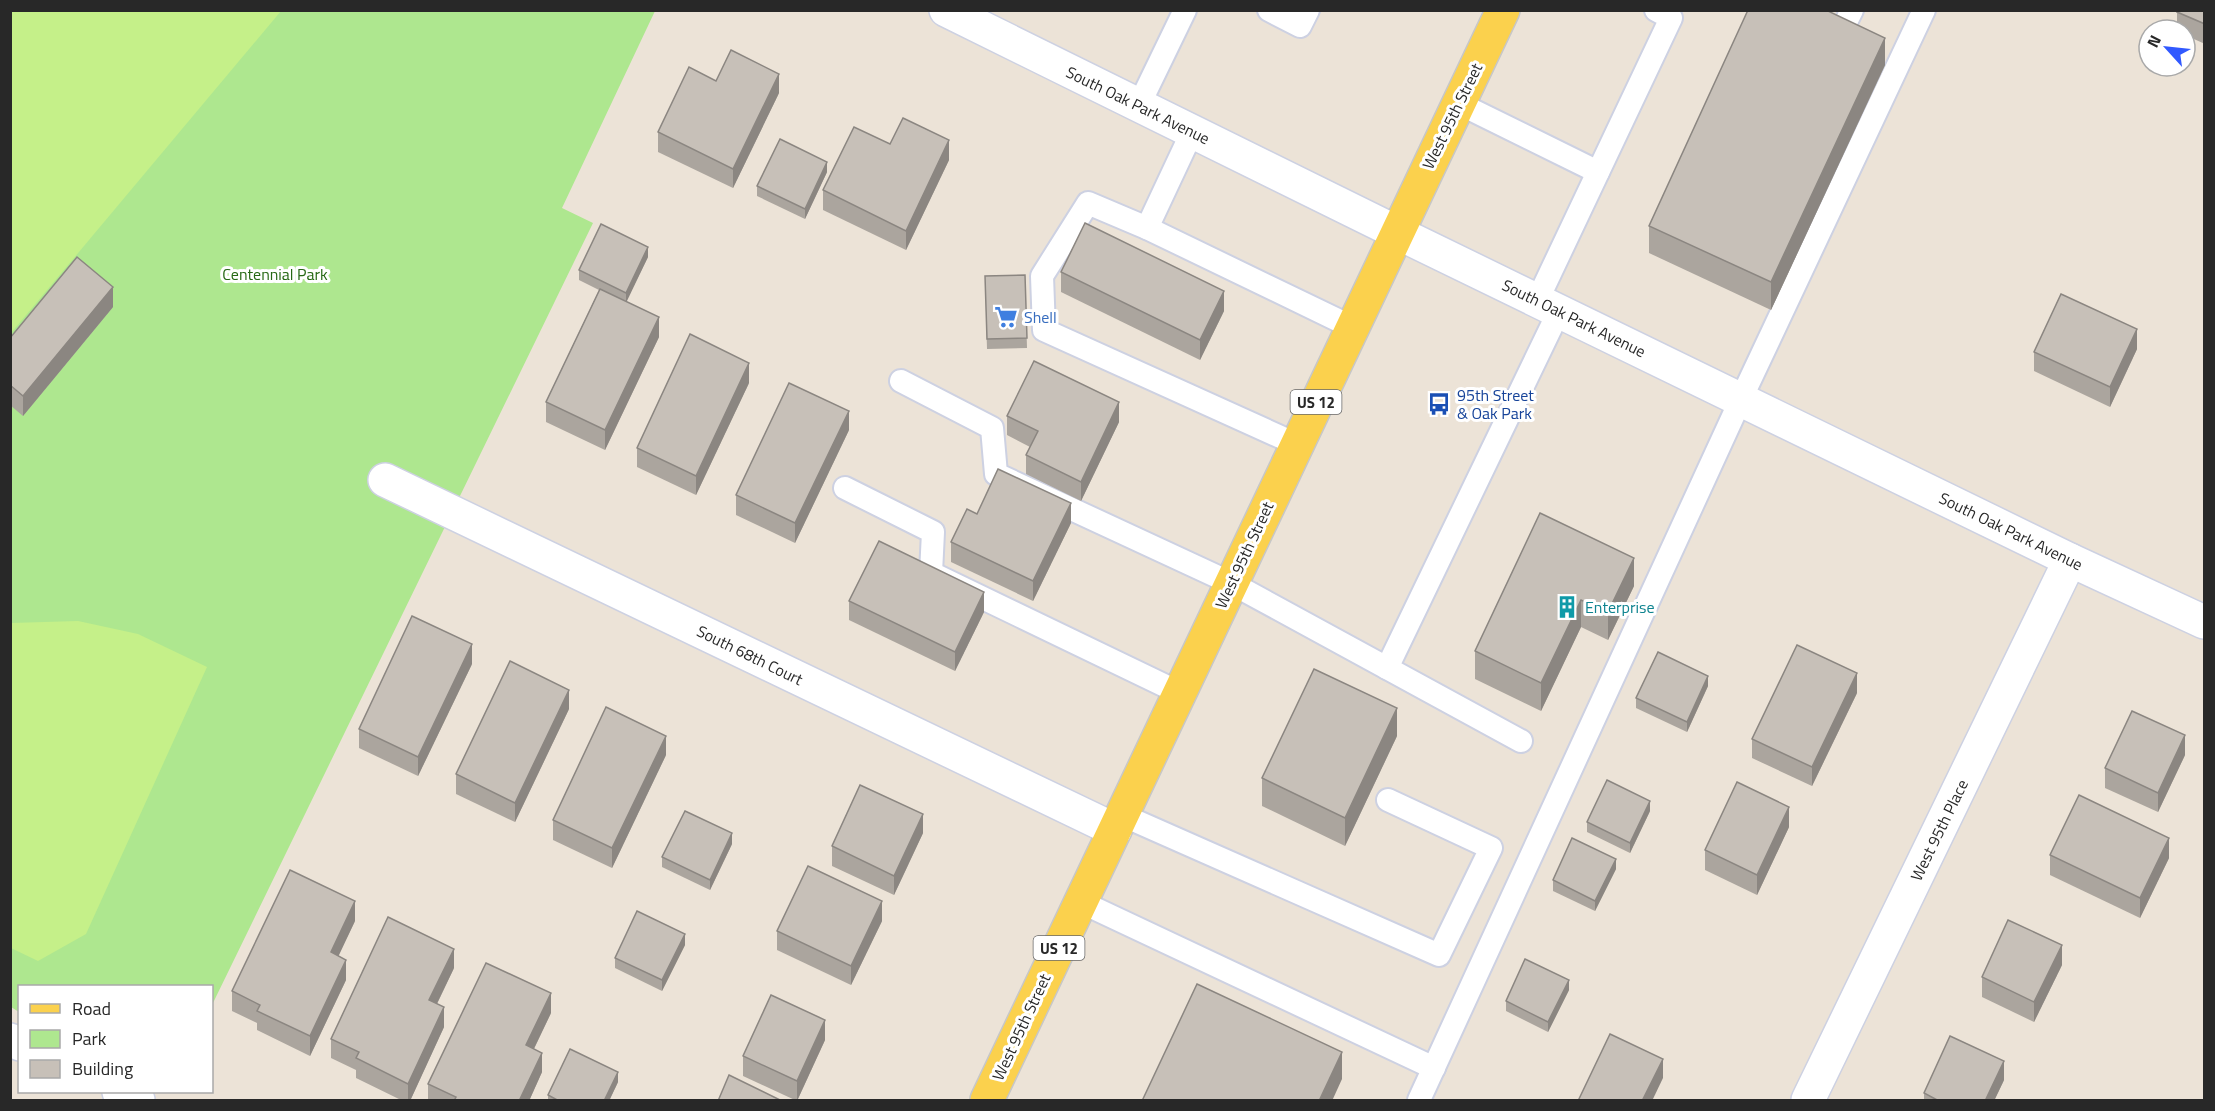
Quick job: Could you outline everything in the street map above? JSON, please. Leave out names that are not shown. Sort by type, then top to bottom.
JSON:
[{"type":"main road","name":"West 95th Street","points":[[987,1101],[1396,232],[1503,10]]},
{"type":"street","name":"South Oak Park Avenue","points":[[946,10],[2070,560],[2205,622]]},
{"type":"street","name":"South 68th Court","points":[[385,480],[1119,822]]},
{"type":"street","name":"West 95th Place","points":[[1808,1101],[2070,560]]},
{"type":"street","points":[[121,1093],[138,1101]]},
{"type":"lane","points":[[1139,105],[1185,10]]},
{"type":"lane","points":[[1269,10],[1300,26],[1308,10]]},
{"type":"lane","points":[[1387,668],[1548,306],[1598,172],[1671,18],[1656,10]]},
{"type":"lane","points":[[1419,1101],[1741,399],[1924,10]]},
{"type":"lane","points":[[1458,103],[1598,172]]},
{"type":"lane","points":[[1147,228],[1192,132]]},
{"type":"lane","points":[[1296,444],[1044,330],[1042,276],[1088,203],[1147,228],[1352,327]]},
{"type":"lane","points":[[901,381],[992,428],[996,474],[1231,583],[1521,741]]},
{"type":"lane","points":[[845,488],[933,532],[931,573],[1180,693]]},
{"type":"lane","points":[[1119,822],[1439,955],[1491,848],[1388,800]]},
{"type":"lane","points":[[1080,902],[1434,1068]]},
{"type":"green space","name":"Centennial Park","points":[[10,11],[655,11],[562,208],[593,223],[213,1003],[213,985],[18,985],[18,1011],[11,1007]]},
{"type":"green space","points":[[10,11],[281,11],[11,333]]},
{"type":"green space","points":[[78,621],[138,634],[207,667],[86,934],[38,961],[11,948],[11,623]]},
{"type":"building","points":[[1748,10],[1826,10],[1885,38],[1771,282],[1649,226]]},
{"type":"building","points":[[2178,10],[2205,10],[2205,24],[2197,21],[2197,18],[2177,12]]},
{"type":"building","points":[[731,50],[779,74],[733,169],[658,132],[689,67],[716,81]]},
{"type":"building","points":[[903,118],[949,140],[906,231],[823,190],[854,127],[890,144]]},
{"type":"building","points":[[780,139],[827,162],[805,209],[757,186]]},
{"type":"building","name":"Shell","points":[[1085,223],[1224,291],[1200,340],[1061,272]]},
{"type":"building","points":[[601,224],[648,247],[626,293],[579,270]]},
{"type":"building","points":[[77,257],[113,287],[23,396],[10,385],[10,338]]},
{"type":"building","name":"Shell","points":[[1025,275],[1027,338],[987,339],[985,276]]},
{"type":"building","points":[[600,289],[659,317],[605,430],[546,402]]},
{"type":"building","points":[[2061,294],[2137,329],[2110,387],[2034,352]]},
{"type":"building","points":[[690,334],[749,363],[696,476],[637,448]]},
{"type":"building","points":[[1034,361],[1119,402],[1081,482],[1026,455],[1038,431],[1007,416]]},
{"type":"building","points":[[789,383],[849,411],[795,523],[736,495]]},
{"type":"building","points":[[998,469],[1071,503],[1033,581],[951,542],[967,509],[977,514]]},
{"type":"building","name":"Enterprise","points":[[1540,513],[1634,558],[1608,612],[1581,600],[1541,683],[1475,651]]},
{"type":"building","points":[[879,541],[984,592],[955,652],[849,601]]},
{"type":"building","points":[[412,616],[472,644],[418,757],[359,729]]},
{"type":"building","points":[[1797,645],[1857,673],[1812,767],[1752,739]]},
{"type":"building","points":[[1658,652],[1708,676],[1687,722],[1636,698]]},
{"type":"building","points":[[510,661],[569,690],[515,803],[456,774]]},
{"type":"building","points":[[1314,669],[1397,708],[1345,818],[1262,778]]},
{"type":"building","points":[[606,707],[666,736],[612,848],[553,820]]},
{"type":"building","points":[[2132,711],[2185,735],[2158,793],[2105,768]]},
{"type":"building","points":[[1607,780],[1650,801],[1630,843],[1587,822]]},
{"type":"building","points":[[1737,782],[1789,807],[1757,875],[1705,850]]},
{"type":"building","points":[[860,785],[923,814],[894,876],[832,846]]},
{"type":"building","points":[[2079,795],[2169,838],[2140,898],[2050,855]]},
{"type":"building","points":[[685,811],[732,833],[710,880],[662,857]]},
{"type":"building","points":[[1572,838],[1616,859],[1595,901],[1553,880]]},
{"type":"building","points":[[808,866],[882,901],[851,966],[777,931]]},
{"type":"building","points":[[290,870],[355,901],[331,952],[346,960],[310,1036],[257,1011],[260,1005],[232,991]]},
{"type":"building","points":[[637,911],[685,934],[662,980],[615,958]]},
{"type":"building","points":[[388,917],[454,949],[429,1000],[444,1007],[408,1084],[356,1058],[359,1052],[331,1039]]},
{"type":"building","points":[[2008,920],[2062,945],[2034,1002],[1982,977]]},
{"type":"building","points":[[1525,959],[1569,980],[1548,1022],[1506,1001]]},
{"type":"building","points":[[486,963],[551,993],[526,1045],[542,1053],[519,1101],[454,1101],[456,1097],[428,1084]]},
{"type":"building","points":[[1197,984],[1342,1052],[1319,1101],[1142,1101]]},
{"type":"building","points":[[771,995],[825,1020],[797,1081],[743,1056]]},
{"type":"building","points":[[1610,1034],[1663,1059],[1642,1101],[1578,1101]]},
{"type":"building","points":[[1950,1036],[2004,1061],[1985,1101],[1939,1101],[1924,1093]]},
{"type":"building","points":[[570,1049],[618,1072],[604,1101],[559,1101],[548,1095]]},
{"type":"building","points":[[729,1075],[782,1101],[718,1101]]},
{"type":"place","name":"Shell","points":[[1006,317]]},
{"type":"place","name":"95th Street & Oak Park","points":[[1439,404]]},
{"type":"place","name":"Enterprise","points":[[1567,607]]}]
